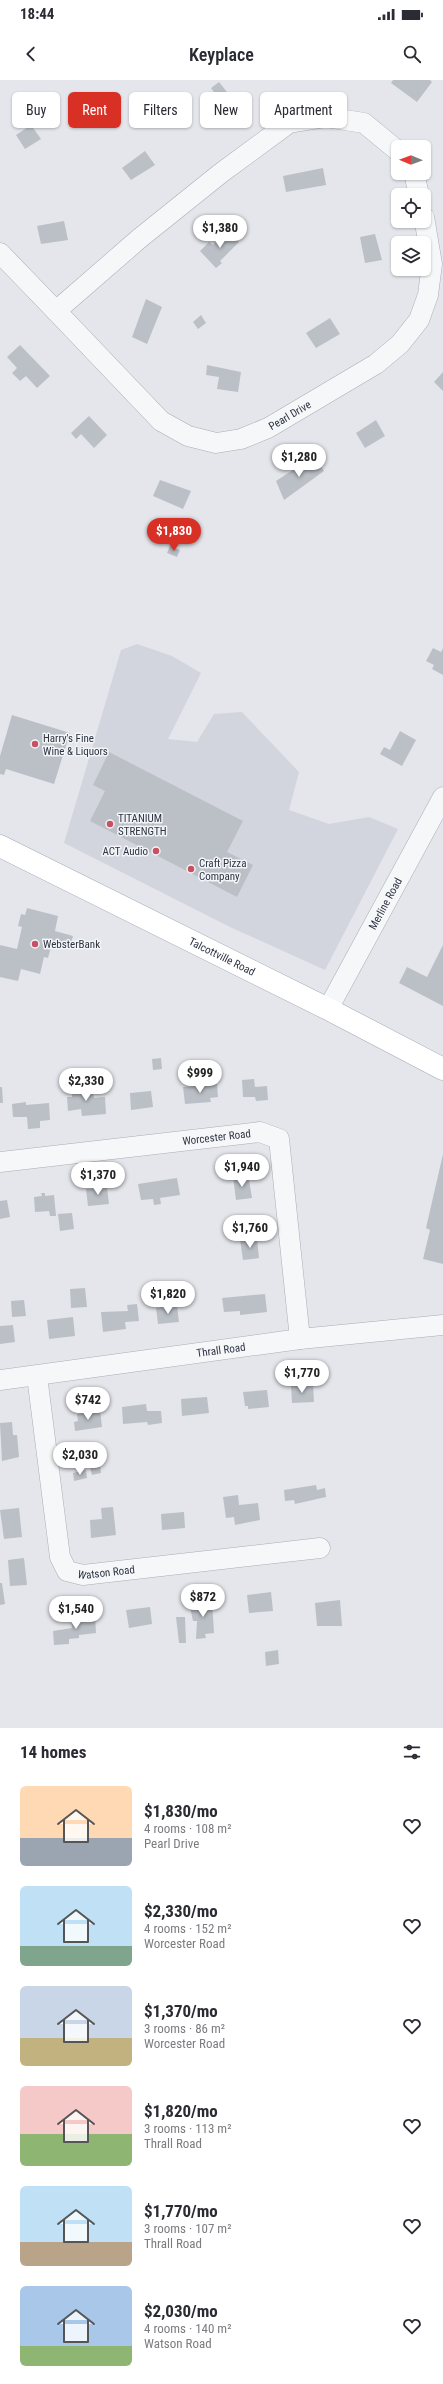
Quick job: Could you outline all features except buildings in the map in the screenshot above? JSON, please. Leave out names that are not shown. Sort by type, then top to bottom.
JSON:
[{"type":"main road","name":"Talcottville Road","points":[[0,846],[328,1009],[443,1069]]},
{"type":"street","points":[[56,310],[208,183],[289,122],[326,117],[364,123],[391,145]]},
{"type":"street","name":"Pearl Drive","points":[[0,253],[161,421],[188,436],[216,443],[242,439],[274,424],[376,364],[400,344],[419,320],[428,295],[432,264],[426,228]]},
{"type":"street","name":"Merline Road","points":[[328,1009],[443,798]]},
{"type":"street","name":"Worcester Road","points":[[0,1162],[260,1132],[279,1139],[300,1339]]},
{"type":"street","name":"Thrall Road","points":[[0,1380],[300,1339],[443,1325]]},
{"type":"street","name":"Watson Road","points":[[37,1376],[60,1557],[67,1571],[83,1575],[320,1548]]},
{"type":"shaded area","points":[[137,644],[172,656],[201,673],[168,739],[197,742],[214,714],[242,712],[299,772],[289,810],[329,824],[369,817],[398,829],[325,970],[230,927],[64,843],[121,650]]},
{"type":"place","name":"Harry's Fine Wine & Liquors","points":[[35,744]]},
{"type":"place","name":"TITANIUM STRENGTH","points":[[110,824]]},
{"type":"place","name":"ACT Audio","points":[[156,851]]},
{"type":"place","name":"Craft Pizza Company","points":[[191,869]]},
{"type":"place","name":"WebsterBank","points":[[35,944]]}]
